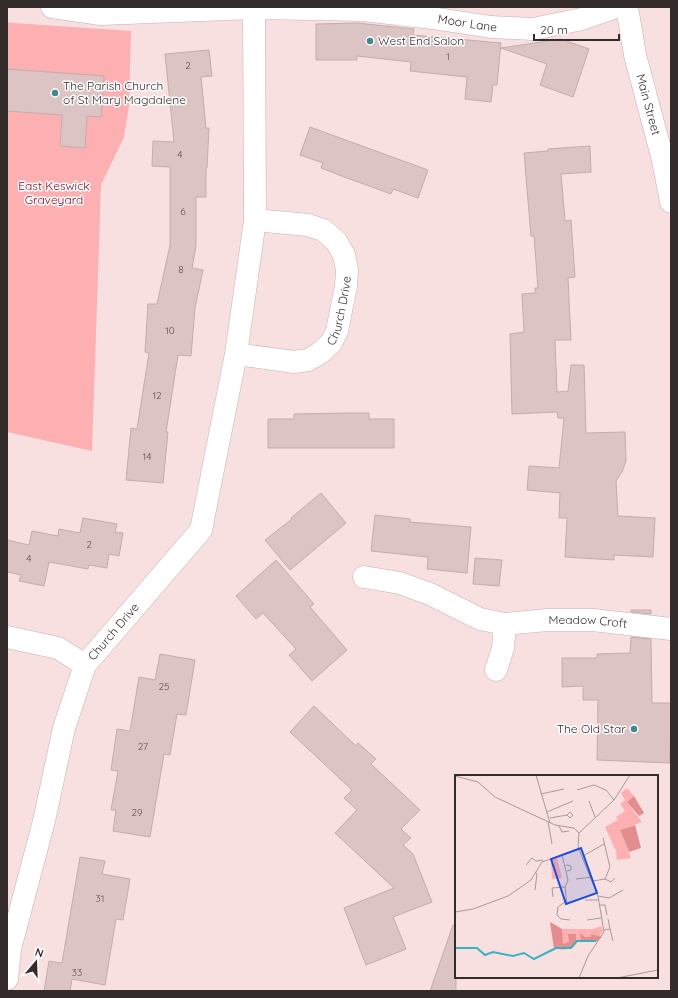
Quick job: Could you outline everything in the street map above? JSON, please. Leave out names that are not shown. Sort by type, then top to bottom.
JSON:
[{"type":"street","name":"Moor Lane","points":[[52,7],[101,14],[254,8],[364,10],[491,27],[533,29],[582,19],[616,7]]},
{"type":"street","name":"Main Street","points":[[627,7],[635,55],[667,159],[671,202]]},
{"type":"street","name":"Church Drive","points":[[7,979],[9,949],[44,821],[64,728],[85,665],[201,530],[236,354],[255,220],[254,8]]},
{"type":"street","name":"Church Drive","points":[[236,354],[294,362],[308,360],[320,354],[330,343],[337,331],[344,302],[347,270],[344,254],[336,240],[323,230],[308,224],[255,220]]},
{"type":"street","name":"Meadow Croft","points":[[364,577],[400,584],[430,594],[480,619],[505,624],[547,620],[593,620],[671,629]]},
{"type":"street","points":[[496,670],[503,648],[505,624]]},
{"type":"street","points":[[7,637],[58,648],[85,665]]},
{"type":"green space","name":"East Keswick Graveyard","points":[[7,22],[131,31],[129,106],[124,137],[101,185],[92,451],[7,432],[7,111],[62,115],[60,146],[85,148],[87,116],[101,117],[104,76],[7,69]]},
{"type":"building","points":[[357,23],[414,29],[413,35],[501,43],[497,85],[493,85],[491,102],[465,99],[467,77],[410,71],[411,62],[357,56],[357,60],[316,60],[316,24]]},
{"type":"building","points":[[561,39],[589,49],[573,97],[540,85],[547,64],[501,48]]},
{"type":"building","points":[[209,50],[212,76],[201,77],[206,128],[209,128],[206,168],[206,197],[196,197],[196,246],[192,268],[203,270],[195,308],[191,356],[178,355],[166,432],[168,432],[163,483],[126,480],[131,428],[137,429],[149,353],[145,352],[148,304],[157,304],[170,245],[170,167],[152,166],[153,141],[174,142],[165,54]]},
{"type":"building","name":"The Parish Church of St Mary Magdalene","points":[[7,69],[104,76],[101,117],[87,116],[85,148],[60,146],[62,115],[7,111]]},
{"type":"building","points":[[310,127],[428,170],[418,198],[393,189],[391,194],[347,178],[321,168],[323,163],[300,155]]},
{"type":"building","points":[[590,146],[591,172],[561,174],[565,221],[571,220],[575,277],[568,278],[571,340],[555,340],[557,392],[568,391],[571,365],[584,365],[586,433],[625,432],[626,461],[622,472],[616,481],[618,516],[655,518],[653,557],[614,555],[614,560],[565,557],[567,518],[559,518],[560,493],[527,490],[529,466],[559,468],[564,418],[558,418],[557,412],[512,414],[510,334],[524,332],[522,294],[535,293],[535,288],[538,288],[534,236],[531,236],[524,153],[548,151],[548,149]]},
{"type":"building","points":[[369,413],[369,419],[394,419],[394,448],[268,448],[268,419],[294,419],[294,414]]},
{"type":"building","points":[[321,493],[346,523],[290,570],[265,540],[292,519],[291,518]]},
{"type":"building","points":[[375,515],[410,519],[410,522],[471,527],[467,573],[427,569],[428,557],[371,551]]},
{"type":"building","points":[[83,518],[117,524],[115,532],[123,533],[119,556],[109,554],[107,568],[89,565],[88,569],[49,562],[44,586],[19,581],[21,575],[7,572],[7,540],[29,545],[32,531],[58,536],[59,529],[80,533]]},
{"type":"building","points":[[475,558],[502,560],[499,586],[473,584]]},
{"type":"building","points":[[276,560],[314,604],[310,607],[347,650],[312,681],[289,655],[296,649],[263,613],[256,619],[236,596]]},
{"type":"building","points":[[631,610],[651,610],[651,614],[631,612]]},
{"type":"building","points":[[631,637],[651,639],[652,703],[671,703],[670,763],[597,760],[598,700],[583,700],[583,686],[562,687],[562,658],[597,658],[597,654],[630,653]]},
{"type":"building","points":[[160,654],[195,660],[186,715],[177,714],[170,755],[164,754],[150,837],[113,831],[116,810],[111,810],[118,771],[111,770],[117,729],[130,731],[139,677],[155,680]]},
{"type":"building","points":[[314,706],[356,746],[358,743],[376,759],[371,764],[420,810],[401,829],[411,838],[403,845],[413,854],[432,902],[393,917],[406,949],[366,965],[344,908],[394,888],[335,833],[357,810],[344,798],[352,790],[290,732]]},
{"type":"building","points":[[80,857],[105,861],[102,874],[130,879],[123,920],[116,919],[105,985],[72,979],[70,991],[44,991],[49,961],[62,963]]},
{"type":"building","points":[[453,925],[455,926],[456,991],[430,991]]},
{"type":"place","name":"West End Salon","points":[[370,41]]},
{"type":"place","name":"The Parish Church of St Mary Magdalene","points":[[55,93]]},
{"type":"place","name":"The Old Star","points":[[634,729]]}]
